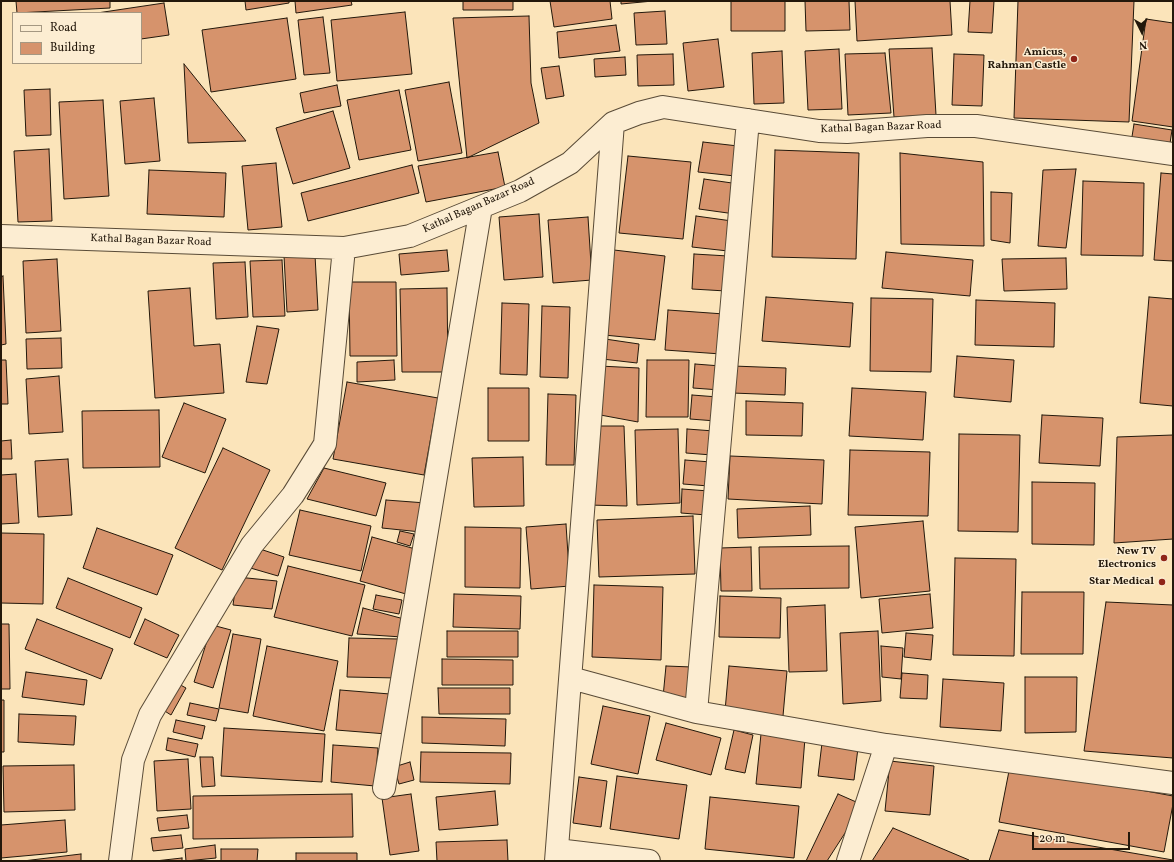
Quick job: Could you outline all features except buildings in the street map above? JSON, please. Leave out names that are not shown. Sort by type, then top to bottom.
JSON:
[{"type":"street","name":"Kathal Bagan Bazar Road","points":[[1,236],[344,248],[410,236],[520,191],[570,163],[613,123],[639,113],[663,107],[819,131],[847,132],[927,126],[976,126],[1173,154]]},
{"type":"street","points":[[696,712],[748,120]]},
{"type":"street","points":[[613,123],[557,855],[649,861]]},
{"type":"street","points":[[384,788],[481,207]]},
{"type":"street","points":[[120,861],[133,760],[150,715],[252,545],[293,495],[326,444],[344,248]]},
{"type":"street","points":[[571,678],[696,712],[886,745],[1173,783]]},
{"type":"street","points":[[848,861],[886,745]]},
{"type":"place","name":"Amicus, Rahman Castle","points":[[1074,59]]},
{"type":"place","name":"New TV Electronics","points":[[1164,558]]},
{"type":"place","name":"Star Medical","points":[[1162,582]]}]
